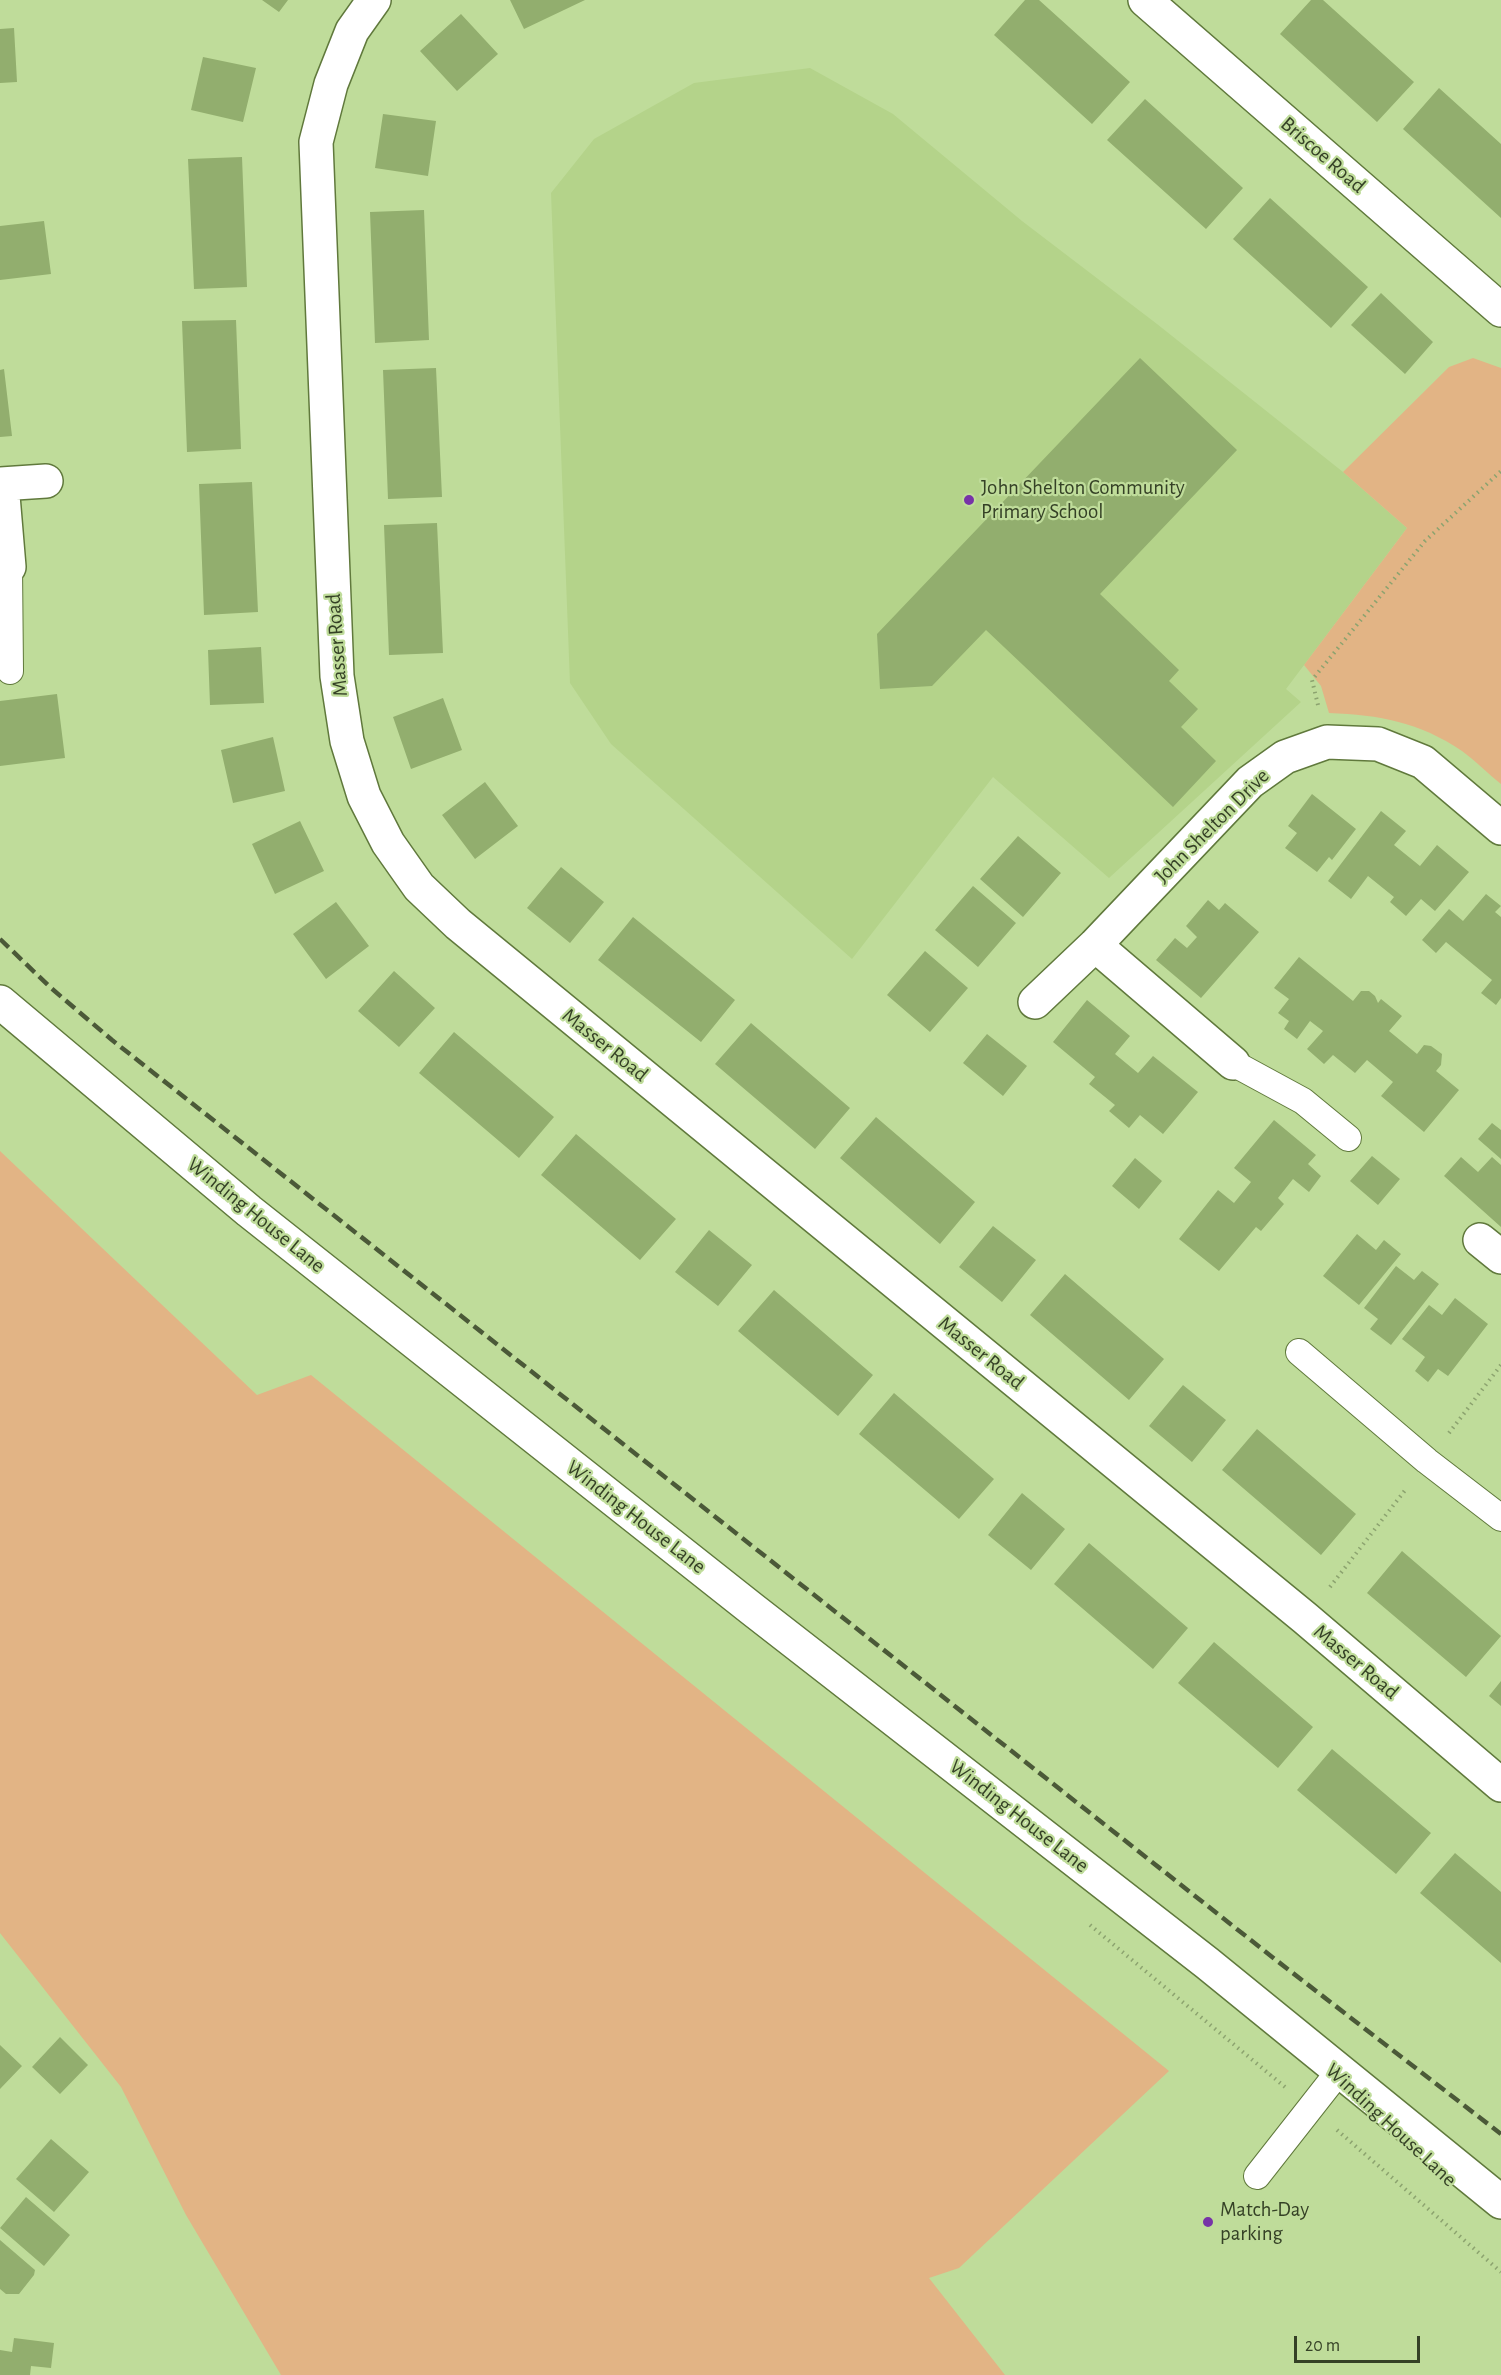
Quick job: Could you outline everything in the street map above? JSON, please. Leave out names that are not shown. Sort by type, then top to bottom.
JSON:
[{"type":"street","name":"Masser Road","points":[[374,0],[352,31],[331,84],[316,142],[337,676],[347,741],[364,796],[388,843],[419,886],[458,924],[1305,1618],[1501,1785]]},
{"type":"street","name":"Briscoe Road","points":[[1145,0],[1501,310]]},
{"type":"street","points":[[9,567],[1,484],[46,481]]},
{"type":"street","name":"John Shelton Drive","points":[[1035,1002],[1095,945],[1250,782],[1285,757],[1327,742],[1378,744],[1423,762],[1501,828]]},
{"type":"street","points":[[1095,945],[1233,1063]]},
{"type":"street","name":"Winding House Lane","points":[[0,1002],[249,1211],[752,1609],[1281,2021],[1501,2202]]},
{"type":"street","name":"Winding House Lane","points":[[1281,2021],[1501,2228]]},
{"type":"lane","points":[[9,567],[10,671]]},
{"type":"lane","points":[[1233,1063],[1303,1101],[1348,1138]]},
{"type":"lane","points":[[1299,1352],[1427,1461],[1501,1518]]},
{"type":"lane","points":[[1257,2176],[1338,2074]]},
{"type":"path","points":[[1327,742],[1312,680],[1425,541],[1501,471]]},
{"type":"path","points":[[1305,1618],[1501,1365]]},
{"type":"shaded area","name":"John Shelton Community Primary School","points":[[810,68],[893,114],[1022,221],[1157,324],[1343,472],[1407,528],[1286,689],[1301,702],[1109,878],[993,777],[852,959],[611,744],[570,683],[551,193],[594,139],[694,83]]},
{"type":"shaded area","points":[[1473,358],[1501,368],[1501,784],[1462,751],[1430,733],[1382,718],[1329,713],[1321,686],[1304,665],[1407,528],[1343,472],[1449,367]]},
{"type":"shaded area","points":[[0,1151],[257,1395],[311,1375],[1169,2071],[959,2268],[929,2278],[1005,2375],[281,2375],[186,2215],[121,2087],[0,1933]]},
{"type":"building","points":[[262,0],[288,0],[279,12]]},
{"type":"building","points":[[510,0],[585,0],[524,29]]},
{"type":"building","points":[[1025,0],[1039,0],[1130,82],[1092,124],[994,35]]},
{"type":"building","points":[[1311,0],[1323,0],[1414,82],[1377,122],[1280,34]]},
{"type":"building","points":[[461,14],[498,54],[457,91],[420,51]]},
{"type":"building","points":[[14,28],[17,82],[0,83],[0,29]]},
{"type":"building","points":[[203,57],[256,68],[243,122],[191,110]]},
{"type":"building","points":[[1439,88],[1501,144],[1501,218],[1403,129]]},
{"type":"building","points":[[1145,99],[1243,188],[1206,229],[1107,140]]},
{"type":"building","points":[[383,114],[436,121],[428,176],[375,168]]},
{"type":"building","points":[[242,157],[247,287],[194,289],[188,159]]},
{"type":"building","points":[[1270,198],[1368,287],[1331,328],[1233,239]]},
{"type":"building","points":[[424,210],[429,340],[375,343],[370,212]]},
{"type":"building","points":[[44,221],[51,274],[0,280],[0,226]]},
{"type":"building","points":[[1381,293],[1433,342],[1405,374],[1351,325]]},
{"type":"building","points":[[236,320],[241,449],[187,452],[182,321]]},
{"type":"building","points":[[1140,358],[1237,450],[1100,594],[1179,670],[1169,681],[1198,709],[1181,727],[1216,761],[1173,807],[986,630],[932,686],[880,689],[877,634]]},
{"type":"building","points":[[436,368],[442,497],[388,499],[383,370]]},
{"type":"building","points":[[4,369],[12,436],[0,437],[0,370]]},
{"type":"building","points":[[252,482],[258,612],[204,615],[199,484]]},
{"type":"building","points":[[437,523],[443,653],[389,655],[384,525]]},
{"type":"building","points":[[261,647],[264,703],[210,705],[208,650]]},
{"type":"building","points":[[57,694],[65,758],[0,766],[0,701]]},
{"type":"building","points":[[443,698],[462,750],[411,769],[393,717]]},
{"type":"building","points":[[273,737],[285,791],[233,803],[221,750]]},
{"type":"building","points":[[485,782],[518,826],[475,859],[442,815]]},
{"type":"building","points":[[1312,794],[1356,829],[1332,860],[1329,857],[1317,872],[1285,848],[1297,833],[1288,826]]},
{"type":"building","points":[[1381,811],[1406,831],[1394,845],[1420,866],[1437,845],[1469,872],[1435,911],[1421,899],[1406,916],[1390,902],[1394,897],[1368,876],[1351,899],[1328,881]]},
{"type":"building","points":[[300,821],[324,871],[275,894],[252,844]]},
{"type":"building","points":[[1018,836],[1061,873],[1023,917],[980,879]]},
{"type":"building","points":[[561,867],[604,902],[570,943],[527,908]]},
{"type":"building","points":[[973,886],[1016,923],[978,967],[935,930]]},
{"type":"building","points":[[1486,894],[1501,906],[1495,912],[1501,917],[1501,998],[1496,1005],[1481,993],[1492,980],[1446,942],[1436,953],[1422,940],[1449,909],[1463,921]]},
{"type":"building","points":[[1208,900],[1219,910],[1225,903],[1259,932],[1201,998],[1156,960],[1175,938],[1187,948],[1197,937],[1186,926]]},
{"type":"building","points":[[336,902],[369,946],[326,979],[293,934]]},
{"type":"building","points":[[633,917],[735,1000],[701,1042],[598,960]]},
{"type":"building","points":[[925,951],[968,988],[930,1032],[887,995]]},
{"type":"building","points":[[1299,957],[1353,1001],[1361,991],[1369,991],[1378,1003],[1381,999],[1402,1016],[1389,1031],[1417,1054],[1424,1045],[1431,1046],[1442,1054],[1441,1065],[1436,1071],[1459,1090],[1424,1132],[1381,1096],[1393,1082],[1367,1060],[1355,1073],[1333,1055],[1324,1064],[1307,1049],[1323,1031],[1310,1021],[1297,1039],[1284,1029],[1289,1021],[1278,1013],[1289,999],[1274,988]]},
{"type":"building","points":[[394,971],[435,1008],[399,1047],[358,1011]]},
{"type":"building","points":[[1087,1000],[1130,1036],[1115,1054],[1138,1073],[1153,1056],[1198,1092],[1163,1134],[1140,1115],[1129,1128],[1109,1111],[1115,1105],[1089,1084],[1095,1077],[1053,1042]]},
{"type":"building","points":[[751,1023],[850,1108],[815,1149],[715,1064]]},
{"type":"building","points":[[454,1032],[554,1117],[519,1158],[419,1073]]},
{"type":"building","points":[[987,1034],[1027,1066],[1003,1096],[963,1063]]},
{"type":"building","points":[[876,1117],[975,1202],[940,1244],[840,1158]]},
{"type":"building","points":[[1274,1120],[1316,1155],[1308,1164],[1321,1176],[1309,1192],[1293,1179],[1278,1198],[1284,1204],[1261,1231],[1256,1227],[1219,1271],[1179,1239],[1218,1190],[1234,1203],[1251,1182],[1234,1168]]},
{"type":"building","points":[[1492,1123],[1501,1130],[1501,1159],[1478,1139]]},
{"type":"building","points":[[576,1134],[676,1219],[640,1260],[541,1175]]},
{"type":"building","points":[[1372,1156],[1400,1179],[1378,1205],[1350,1181]]},
{"type":"building","points":[[1461,1157],[1478,1172],[1492,1157],[1501,1165],[1501,1227],[1444,1176]]},
{"type":"building","points":[[1135,1158],[1162,1181],[1139,1209],[1112,1186]]},
{"type":"building","points":[[993,1226],[1036,1260],[1002,1302],[959,1267]]},
{"type":"building","points":[[709,1230],[752,1265],[718,1306],[675,1272]]},
{"type":"building","points":[[1357,1234],[1376,1250],[1384,1240],[1401,1254],[1359,1305],[1323,1276]]},
{"type":"building","points":[[1396,1266],[1414,1280],[1422,1271],[1439,1284],[1391,1345],[1370,1329],[1378,1319],[1364,1308]]},
{"type":"building","points":[[1065,1274],[1164,1359],[1129,1400],[1030,1315]]},
{"type":"building","points":[[774,1290],[873,1375],[838,1416],[738,1331]]},
{"type":"building","points":[[1455,1298],[1488,1324],[1448,1376],[1438,1369],[1428,1382],[1415,1371],[1425,1357],[1402,1339],[1429,1305],[1442,1315]]},
{"type":"building","points":[[1183,1385],[1226,1420],[1192,1462],[1149,1426]]},
{"type":"building","points":[[894,1393],[994,1479],[959,1519],[859,1434]]},
{"type":"building","points":[[1257,1429],[1356,1514],[1321,1555],[1222,1470]]},
{"type":"building","points":[[1022,1493],[1065,1529],[1031,1570],[988,1535]]},
{"type":"building","points":[[1089,1543],[1188,1628],[1153,1669],[1054,1584]]},
{"type":"building","points":[[1402,1551],[1501,1636],[1466,1677],[1367,1593]]},
{"type":"building","points":[[1214,1642],[1313,1727],[1278,1768],[1178,1683]]},
{"type":"building","points":[[1501,1681],[1501,1706],[1489,1696]]},
{"type":"building","points":[[1332,1749],[1431,1833],[1396,1874],[1297,1790]]},
{"type":"building","points":[[1455,1853],[1501,1892],[1501,1963],[1420,1893]]},
{"type":"building","points":[[60,2037],[88,2065],[60,2094],[32,2067]]},
{"type":"building","points":[[0,2045],[22,2066],[0,2089]]},
{"type":"building","points":[[51,2139],[89,2172],[54,2212],[16,2179]]},
{"type":"building","points":[[26,2197],[70,2235],[44,2266],[0,2228]]},
{"type":"building","points":[[0,2240],[35,2270],[34,2275],[19,2294],[6,2294],[0,2289]]},
{"type":"building","points":[[14,2338],[54,2343],[51,2368],[31,2366],[30,2375],[0,2375],[0,2350],[12,2352]]},
{"type":"railway","points":[[0,939],[51,988],[112,1040],[1276,1960],[1501,2134]]},
{"type":"place","name":"John Shelton Community Primary School","points":[[969,500]]},
{"type":"place","name":"Match-Day parking","points":[[1208,2222]]}]
